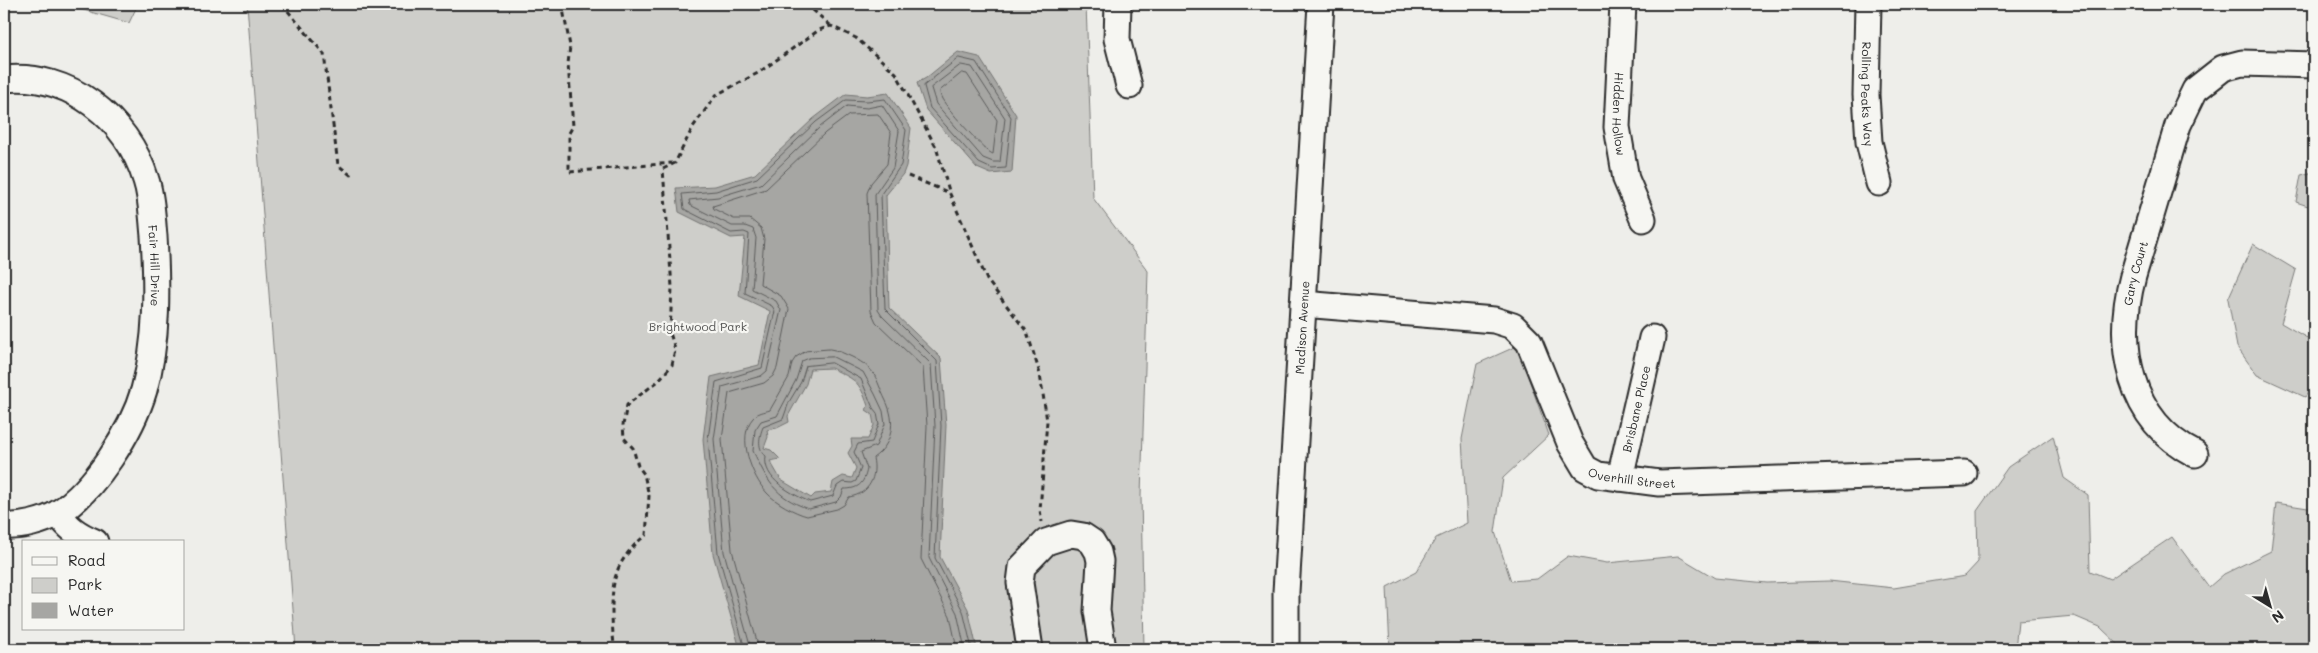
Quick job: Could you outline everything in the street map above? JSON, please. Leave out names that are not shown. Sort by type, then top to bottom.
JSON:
[{"type":"street","points":[[1118,4],[1117,38],[1129,86]]},
{"type":"street","name":"Madison Avenue","points":[[1286,649],[1286,592],[1321,4]]},
{"type":"street","name":"Hidden Hollow","points":[[1623,4],[1617,127],[1626,179],[1643,219]]},
{"type":"street","name":"Rolling Peaks Way","points":[[1868,4],[1866,95],[1869,142],[1879,183]]},
{"type":"street","name":"Gary Court","points":[[2194,454],[2176,444],[2158,429],[2149,414],[2131,373],[2125,329],[2130,285],[2178,125],[2185,106],[2195,90],[2205,80],[2223,68],[2242,63],[2314,64]]},
{"type":"street","name":"Fair Hill Drive","points":[[4,79],[27,78],[52,82],[66,87],[93,103],[116,125],[130,144],[141,165],[150,195],[156,274],[151,360],[143,392],[115,450],[77,498],[58,513],[42,520],[12,527],[4,526]]},
{"type":"street","name":"Overhill Street","points":[[1303,304],[1494,320],[1513,326],[1529,342],[1570,443],[1585,468],[1598,475],[1658,483],[1964,473]]},
{"type":"street","name":"Brisbane Place","points":[[1620,478],[1652,338]]},
{"type":"street","points":[[58,513],[72,530],[91,540]]},
{"type":"street","points":[[1030,649],[1020,583],[1022,567],[1046,542],[1071,534],[1083,536],[1092,542],[1098,552],[1100,561],[1097,611],[1103,649]]},
{"type":"path","points":[[282,4],[324,54],[338,165],[353,177]]},
{"type":"path","points":[[562,4],[570,46],[568,64],[573,126],[569,133],[569,172],[675,163]]},
{"type":"path","points":[[806,4],[831,26],[856,38],[896,73],[936,147],[950,194],[987,280],[1027,332],[1040,374],[1048,421],[1040,510],[1046,542]]},
{"type":"path","points":[[610,649],[614,645],[612,626],[616,574],[635,544],[646,535],[649,496],[644,474],[638,466],[633,448],[624,438],[622,426],[624,410],[627,405],[657,382],[672,365],[675,349],[670,333],[672,287],[663,169],[675,163],[693,127],[716,95],[758,73],[819,30],[831,26]]},
{"type":"path","points":[[908,176],[950,194]]},
{"type":"green space","points":[[45,4],[138,4],[129,23],[66,5]]},
{"type":"green space","name":"Brightwood Park","points":[[247,4],[1086,4],[1093,198],[1148,271],[1141,496],[1144,649],[296,649]]},
{"type":"green space","points":[[2314,172],[2314,208],[2296,202],[2301,175]]},
{"type":"green space","points":[[2253,244],[2296,270],[2281,323],[2314,342],[2314,384],[2305,397],[2257,375],[2237,347],[2228,299]]},
{"type":"green space","points":[[1517,346],[1549,435],[1503,478],[1495,532],[1511,581],[1537,579],[1568,556],[1607,563],[1678,556],[1715,578],[1767,583],[1829,581],[1894,588],[1965,576],[1978,562],[1977,511],[2008,467],[2053,436],[2064,478],[2088,495],[2090,571],[2110,579],[2172,537],[2209,587],[2224,574],[2271,551],[2276,503],[2314,509],[2314,649],[2246,649],[2220,646],[2216,649],[2123,649],[2100,627],[2074,616],[2018,621],[2015,649],[1390,649],[1387,587],[1416,572],[1436,538],[1467,523],[1462,439],[1477,364]]},
{"type":"water","points":[[958,52],[979,57],[1016,115],[1012,172],[991,174],[977,168],[926,110],[917,83]]},
{"type":"water","points":[[888,93],[911,128],[906,166],[903,174],[886,195],[889,308],[941,358],[946,425],[940,557],[968,609],[977,649],[740,649],[713,554],[703,439],[711,377],[759,365],[770,311],[739,296],[745,237],[731,238],[679,212],[676,188],[715,186],[755,174],[813,119],[846,94],[867,96]],"holes":[[[831,368],[851,378],[859,386],[868,406],[866,410],[872,414],[874,425],[868,439],[851,439],[852,446],[848,453],[856,468],[852,478],[843,476],[833,482],[831,492],[815,494],[811,498],[781,480],[770,461],[780,459],[771,450],[764,448],[768,437],[767,430],[777,428],[789,422],[788,416],[806,384],[810,369]]]}]
